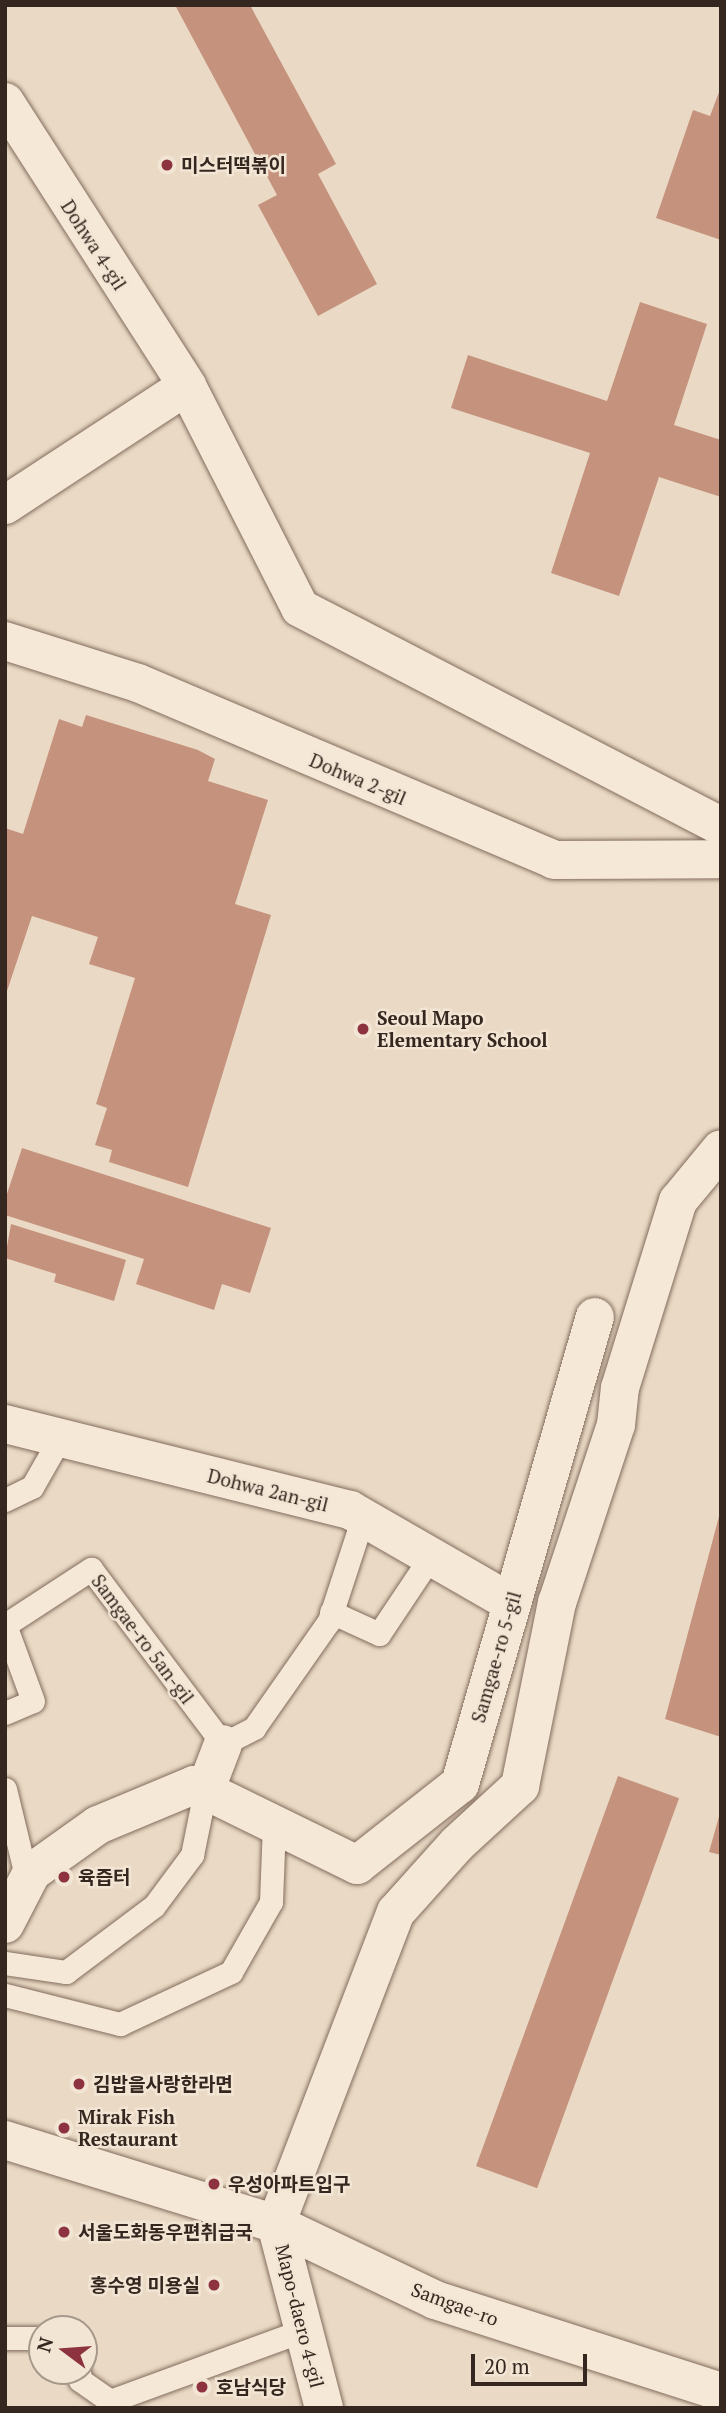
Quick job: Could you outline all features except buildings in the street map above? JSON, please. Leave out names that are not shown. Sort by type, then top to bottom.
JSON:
[{"type":"street","name":"Dohwa 4-gil","points":[[5,102],[187,386],[300,608],[721,826]]},
{"type":"street","points":[[5,505],[187,386]]},
{"type":"street","name":"Dohwa 2-gil","points":[[5,641],[138,683],[554,860],[721,859]]},
{"type":"street","points":[[276,2224],[396,1912],[457,1844],[520,1786],[557,1603],[616,1425],[620,1388],[678,1201],[721,1149]]},
{"type":"street","name":"Samgae-ro 5-gil","points":[[205,1791],[357,1865],[460,1784],[595,1317]]},
{"type":"street","name":"Dohwa 2an-gil","points":[[5,1424],[362,1517],[512,1603]]},
{"type":"street","points":[[5,1924],[32,1872],[99,1825],[194,1785],[205,1791],[223,1744]]},
{"type":"street","name":"Samgae-ro","points":[[5,2140],[276,2224],[435,2300],[721,2392]]},
{"type":"street","name":"Mapo-daero 4-gil","points":[[276,2224],[324,2408]]},
{"type":"lane","points":[[5,1500],[32,1487],[60,1438]]},
{"type":"lane","points":[[223,1744],[254,1728],[331,1612],[362,1517]]},
{"type":"lane","points":[[331,1612],[379,1634],[430,1556]]},
{"type":"lane","name":"Samgae-ro 5an-gil","points":[[5,1713],[33,1701],[5,1625],[91,1569],[223,1744]]},
{"type":"lane","points":[[5,1789],[27,1880]]},
{"type":"lane","points":[[5,1963],[66,1972],[154,1906],[192,1855],[205,1791]]},
{"type":"lane","points":[[5,1995],[120,2024],[231,1972],[271,1902],[274,1824]]},
{"type":"lane","points":[[87,2385],[110,2401],[304,2330]]},
{"type":"lane","points":[[5,2338],[28,2338]]},
{"type":"place","name":"미스터떡볶이","points":[[167,165]]},
{"type":"place","name":"Seoul Mapo Elementary School","points":[[363,1029]]},
{"type":"place","name":"육즙터","points":[[64,1877]]},
{"type":"place","name":"김밥을사랑한라면","points":[[79,2084]]},
{"type":"place","name":"Mirak Fish Restaurant","points":[[64,2128]]},
{"type":"place","name":"우성아파트입구","points":[[214,2184]]},
{"type":"place","name":"서울도화동우편취급국","points":[[64,2232]]},
{"type":"place","name":"홍수영 미용실","points":[[214,2285]]},
{"type":"place","name":"호남식당","points":[[202,2387]]}]
